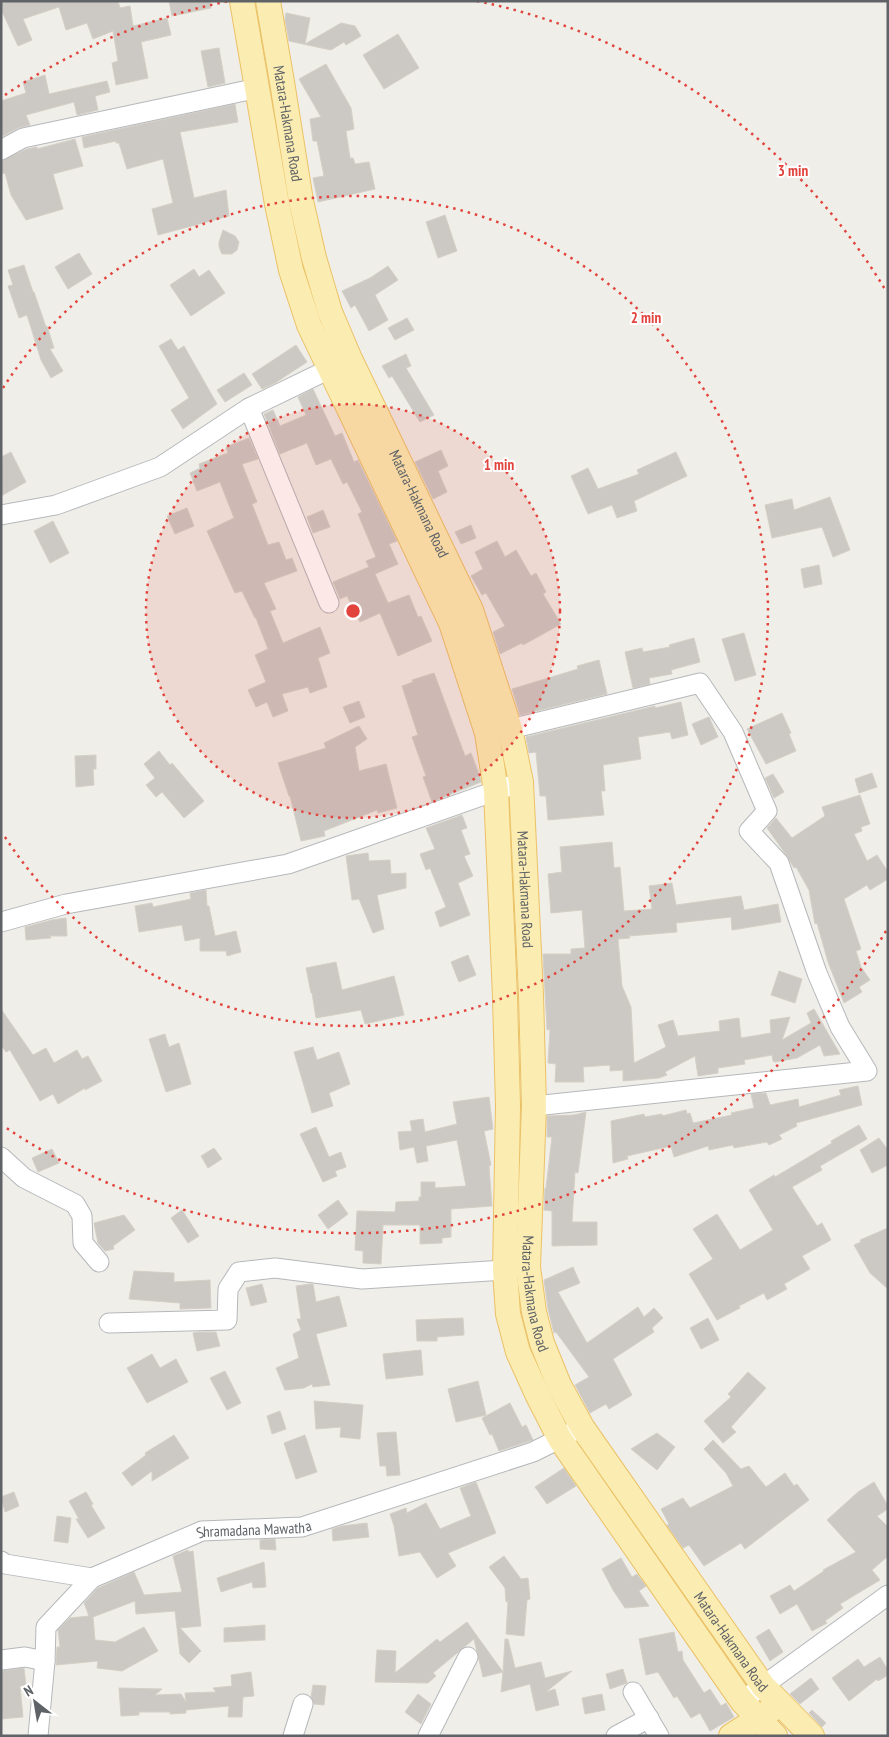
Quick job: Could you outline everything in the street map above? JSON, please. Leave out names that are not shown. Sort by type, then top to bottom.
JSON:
[{"type":"main road","name":"Matara-Hakmana Road","points":[[242,1],[277,204],[291,270],[309,324],[339,364],[471,610],[510,728],[521,782],[531,995],[534,1106],[528,1267],[534,1312],[542,1343],[559,1385],[582,1427],[763,1686],[812,1736]]},
{"type":"main road","name":"Matara-Hakmana Road","points":[[268,1],[301,201],[314,258],[330,312],[339,364],[451,622],[487,733],[496,791],[508,1106],[505,1270],[508,1314],[518,1352],[560,1439],[742,1701],[775,1736]]},
{"type":"main road","points":[[731,1736],[780,1704]]},
{"type":"street","points":[[1,150],[23,138],[258,88]]},
{"type":"street","points":[[1,515],[56,505],[160,467],[249,408],[339,364]]},
{"type":"street","points":[[249,408],[329,603]]},
{"type":"street","points":[[510,728],[700,683],[733,732],[767,811],[749,830],[780,863],[817,972],[840,1027],[867,1071],[534,1106]]},
{"type":"street","points":[[1,922],[66,904],[288,864],[521,782]]},
{"type":"street","points":[[1,1157],[24,1178],[76,1204],[82,1216],[83,1243],[99,1262]]},
{"type":"street","points":[[109,1323],[227,1320],[228,1289],[239,1272],[275,1268],[362,1279],[505,1270]]},
{"type":"street","name":"Shramadana Mawatha","points":[[38,1736],[46,1627],[92,1578],[202,1531],[302,1527],[533,1452],[582,1427]]},
{"type":"street","points":[[1,1561],[5,1564],[92,1578]]},
{"type":"street","points":[[742,1701],[888,1595]]},
{"type":"street","points":[[1,1660],[25,1657],[45,1661]]},
{"type":"street","points":[[428,1736],[468,1658]]},
{"type":"street","points":[[634,1692],[659,1736]]},
{"type":"street","points":[[293,1736],[303,1704]]},
{"type":"street","points":[[616,1736],[649,1718]]},
{"type":"building","points":[[1,1],[118,1],[120,8],[130,6],[133,26],[167,18],[171,35],[141,42],[148,78],[116,85],[112,63],[118,61],[113,31],[93,39],[87,23],[66,30],[59,7],[23,19],[32,40],[18,46],[1,9]]},
{"type":"building","points":[[169,1],[210,1],[211,8],[172,16]]},
{"type":"building","points":[[286,13],[310,18],[305,44],[341,23],[355,26],[361,36],[346,45],[344,42],[331,50],[289,41],[285,19]]},
{"type":"building","points":[[398,34],[419,68],[384,89],[363,55]]},
{"type":"building","points":[[219,48],[225,83],[208,87],[201,51]]},
{"type":"building","points":[[326,64],[351,108],[354,129],[346,131],[350,158],[353,158],[355,164],[369,162],[375,189],[318,202],[313,178],[324,176],[317,141],[313,141],[310,119],[321,117],[299,79]]},
{"type":"building","points":[[45,75],[49,94],[107,81],[110,92],[95,96],[98,110],[77,115],[74,102],[26,115],[30,125],[18,128],[1,137],[1,101],[26,93],[23,82]]},
{"type":"building","points":[[235,104],[238,122],[180,132],[194,198],[226,190],[229,216],[158,235],[152,209],[173,203],[163,159],[127,169],[119,143],[116,143],[116,141],[84,148],[82,137]]},
{"type":"building","points":[[75,139],[83,166],[53,174],[63,209],[26,220],[11,195],[5,173],[1,174],[1,161],[27,149],[37,147],[37,149]]},
{"type":"building","points":[[445,215],[457,251],[438,258],[426,222]]},
{"type":"building","points":[[223,230],[235,236],[239,242],[237,250],[232,254],[222,254],[219,247]]},
{"type":"building","points":[[79,253],[92,274],[68,289],[55,267]]},
{"type":"building","points":[[24,265],[54,348],[50,349],[63,371],[51,378],[41,360],[27,315],[19,318],[8,286],[13,285],[8,270]]},
{"type":"building","points":[[388,266],[398,280],[375,295],[388,320],[369,331],[355,305],[351,308],[342,291],[370,278]]},
{"type":"building","points":[[194,269],[199,277],[209,270],[225,293],[191,316],[170,285]]},
{"type":"building","points":[[407,318],[414,330],[395,340],[388,328]]},
{"type":"building","points":[[171,339],[178,350],[184,346],[217,404],[183,429],[171,410],[189,398],[159,346]]},
{"type":"building","points":[[296,345],[307,362],[275,383],[262,389],[252,374]]},
{"type":"building","points":[[406,354],[411,366],[406,368],[434,415],[420,422],[392,376],[389,378],[382,366]]},
{"type":"building","points":[[244,373],[252,385],[225,402],[217,390]]},
{"type":"building","points":[[313,389],[335,436],[342,433],[354,462],[358,460],[397,541],[389,544],[398,564],[375,574],[388,603],[409,595],[418,617],[421,616],[432,641],[398,656],[380,613],[360,622],[347,596],[340,599],[333,582],[369,567],[366,561],[376,557],[358,514],[362,512],[347,482],[343,484],[331,459],[316,465],[307,443],[280,454],[264,414],[273,410],[280,426],[306,415],[298,397]]},
{"type":"building","points":[[249,438],[258,459],[242,464],[257,502],[252,504],[268,545],[279,542],[286,560],[292,558],[297,571],[264,583],[276,609],[270,611],[283,643],[320,627],[330,653],[318,658],[327,687],[310,693],[308,687],[282,694],[288,711],[273,717],[267,702],[256,707],[248,690],[266,682],[255,655],[268,649],[256,618],[242,591],[235,593],[207,531],[234,518],[220,482],[197,491],[190,473],[200,468],[199,464],[228,453],[226,447]]},
{"type":"building","points":[[441,450],[448,466],[438,471],[447,492],[433,499],[415,462]]},
{"type":"building","points":[[11,452],[26,482],[1,496],[1,457]]},
{"type":"building","points":[[676,452],[687,476],[634,501],[637,511],[617,518],[612,505],[588,514],[571,476],[588,468],[598,489],[639,474],[637,470]]},
{"type":"building","points":[[830,497],[850,550],[833,557],[822,527],[772,538],[765,505],[792,499],[794,510]]},
{"type":"building","points":[[187,508],[194,526],[175,534],[167,516]]},
{"type":"building","points":[[323,510],[330,527],[313,533],[307,517]]},
{"type":"building","points":[[53,521],[69,553],[50,563],[34,531]]},
{"type":"building","points":[[471,525],[476,538],[461,544],[455,532]]},
{"type":"building","points":[[497,541],[505,557],[516,550],[531,576],[536,573],[546,592],[543,594],[561,624],[523,645],[522,643],[500,654],[493,632],[505,626],[486,593],[482,595],[471,576],[483,569],[475,552]]},
{"type":"building","points":[[819,565],[822,584],[804,588],[801,569]]},
{"type":"building","points":[[744,633],[756,675],[735,681],[722,639]]},
{"type":"building","points":[[694,638],[700,662],[671,670],[672,674],[649,678],[650,684],[633,688],[625,652],[642,648],[643,652],[670,647],[669,645]]},
{"type":"building","points":[[599,660],[607,694],[520,715],[512,689],[578,669],[577,666]]},
{"type":"building","points":[[434,673],[465,756],[471,753],[481,782],[432,802],[423,777],[426,776],[412,737],[418,735],[402,686],[413,682],[412,680]]},
{"type":"building","points":[[359,701],[365,717],[350,723],[343,707]]},
{"type":"building","points":[[681,702],[688,735],[672,739],[670,732],[638,737],[641,759],[603,765],[605,791],[601,791],[604,815],[548,820],[546,796],[540,796],[536,752],[529,753],[526,737],[655,706],[655,708]]},
{"type":"building","points":[[782,713],[791,733],[789,734],[796,751],[766,764],[747,729]]},
{"type":"building","points":[[709,717],[718,737],[701,745],[692,724]]},
{"type":"building","points":[[359,726],[367,739],[355,747],[359,771],[386,764],[397,808],[378,813],[377,810],[324,831],[325,836],[301,841],[290,796],[278,763],[326,748],[324,743]]},
{"type":"building","points":[[159,751],[170,765],[172,763],[204,801],[184,818],[162,792],[156,797],[146,785],[155,778],[144,764]]},
{"type":"building","points":[[96,755],[96,769],[93,769],[94,785],[76,787],[75,756]]},
{"type":"building","points":[[872,773],[877,787],[859,793],[855,779]]},
{"type":"building","points":[[773,774],[784,792],[774,798],[765,778]]},
{"type":"building","points":[[860,795],[870,824],[861,827],[862,831],[854,834],[867,861],[877,855],[888,872],[888,879],[870,890],[867,885],[844,899],[861,949],[856,951],[861,967],[870,980],[859,987],[862,992],[844,1003],[828,962],[817,923],[815,924],[809,890],[796,867],[794,868],[767,828],[776,818],[792,838],[825,816],[822,807]]},
{"type":"building","points":[[462,815],[467,828],[461,830],[470,854],[464,856],[473,876],[458,883],[470,915],[440,927],[435,912],[446,907],[430,868],[426,870],[420,854],[435,849],[426,828]]},
{"type":"building","points":[[612,842],[614,868],[620,867],[624,911],[652,909],[649,886],[672,883],[676,905],[741,896],[744,910],[778,904],[781,922],[732,930],[731,917],[676,923],[677,932],[629,936],[630,938],[618,939],[622,986],[631,1007],[634,1063],[666,1047],[658,1025],[673,1020],[678,1036],[720,1031],[719,1021],[739,1018],[741,1038],[771,1033],[770,1020],[790,1017],[782,1040],[811,1023],[807,1013],[814,1009],[840,1054],[824,1056],[820,1045],[797,1058],[775,1062],[772,1055],[744,1060],[745,1064],[718,1068],[718,1073],[698,1076],[695,1056],[665,1072],[667,1075],[659,1078],[623,1081],[623,1070],[610,1071],[610,1065],[583,1067],[584,1082],[555,1082],[556,1064],[548,1063],[550,1029],[547,1030],[543,954],[571,954],[571,949],[585,948],[582,910],[551,913],[548,874],[562,872],[560,847]]},
{"type":"building","points":[[368,853],[369,861],[390,860],[391,874],[406,873],[406,888],[377,895],[384,929],[373,933],[359,899],[352,900],[346,856]]},
{"type":"building","points":[[206,890],[207,906],[209,906],[215,936],[236,931],[241,952],[227,956],[226,951],[200,951],[200,938],[185,941],[182,925],[139,932],[135,906],[152,903],[153,907],[191,899],[190,893]]},
{"type":"building","points":[[66,918],[67,936],[50,936],[51,938],[26,940],[25,927]]},
{"type":"building","points":[[468,955],[476,975],[459,982],[451,962]]},
{"type":"building","points":[[336,962],[342,990],[394,976],[404,1015],[365,1024],[361,1010],[316,1018],[306,968]]},
{"type":"building","points":[[779,971],[802,979],[795,1003],[771,995]]},
{"type":"building","points":[[1,1009],[33,1055],[46,1048],[54,1063],[77,1050],[82,1059],[88,1056],[102,1081],[85,1090],[85,1088],[58,1104],[53,1094],[40,1101],[10,1050],[6,1052],[1,1045]]},
{"type":"building","points":[[165,1034],[169,1047],[179,1043],[191,1084],[166,1092],[149,1039]]},
{"type":"building","points":[[313,1047],[317,1060],[339,1052],[350,1084],[329,1093],[333,1106],[312,1113],[294,1052]]},
{"type":"building","points":[[858,1086],[862,1105],[796,1123],[797,1126],[779,1135],[782,1139],[769,1145],[767,1142],[734,1148],[733,1145],[709,1150],[708,1146],[674,1157],[671,1146],[627,1156],[628,1159],[613,1163],[611,1121],[644,1114],[645,1117],[662,1114],[662,1116],[686,1110],[687,1114],[690,1113],[693,1123],[732,1115],[731,1113],[754,1108],[751,1094],[766,1093],[770,1105],[798,1099],[799,1107],[841,1095],[839,1090]]},
{"type":"building","points":[[489,1097],[493,1129],[484,1131],[491,1165],[489,1166],[492,1206],[451,1209],[451,1237],[442,1238],[442,1243],[420,1244],[420,1225],[383,1225],[381,1264],[363,1263],[363,1251],[355,1250],[357,1211],[395,1212],[396,1202],[419,1201],[419,1197],[421,1197],[421,1182],[435,1182],[435,1188],[466,1186],[457,1140],[426,1146],[428,1161],[417,1163],[414,1147],[400,1150],[398,1132],[412,1131],[410,1121],[423,1119],[425,1132],[457,1124],[453,1102]]},
{"type":"building","points":[[586,1112],[578,1173],[575,1172],[572,1222],[597,1222],[597,1245],[552,1246],[552,1211],[544,1210],[552,1137],[547,1137],[547,1116],[574,1115]]},
{"type":"building","points":[[859,1125],[867,1139],[820,1166],[822,1170],[792,1187],[817,1226],[822,1223],[831,1240],[802,1256],[810,1269],[784,1284],[787,1289],[767,1300],[764,1293],[717,1320],[689,1274],[713,1259],[693,1229],[717,1214],[740,1250],[773,1230],[749,1190],[774,1175],[775,1177]]},
{"type":"building","points":[[316,1127],[329,1157],[341,1152],[346,1167],[335,1171],[337,1176],[323,1182],[300,1134]]},
{"type":"building","points":[[879,1138],[888,1150],[888,1165],[872,1173],[860,1150]]},
{"type":"building","points":[[214,1148],[222,1159],[208,1168],[201,1156]]},
{"type":"building","points":[[52,1149],[59,1163],[38,1172],[32,1158]]},
{"type":"building","points":[[338,1200],[348,1214],[328,1229],[318,1215]]},
{"type":"building","points":[[182,1210],[199,1236],[188,1243],[171,1218]]},
{"type":"building","points":[[124,1215],[135,1230],[113,1246],[114,1249],[105,1251],[98,1243],[94,1223]]},
{"type":"building","points":[[888,1228],[888,1289],[870,1273],[854,1245],[861,1242],[860,1240]]},
{"type":"building","points":[[573,1267],[580,1283],[558,1292],[587,1343],[638,1307],[644,1317],[654,1308],[663,1318],[652,1328],[654,1332],[613,1359],[632,1395],[609,1409],[606,1404],[590,1413],[575,1385],[589,1377],[556,1332],[554,1333],[544,1280]]},
{"type":"building","points":[[134,1271],[174,1273],[174,1282],[210,1280],[211,1308],[180,1309],[180,1303],[129,1299]]},
{"type":"building","points":[[262,1284],[267,1302],[251,1306],[246,1288]]},
{"type":"building","points":[[313,1284],[316,1302],[339,1296],[347,1326],[316,1334],[330,1385],[313,1387],[312,1384],[304,1388],[285,1390],[276,1368],[299,1358],[293,1334],[301,1330],[297,1319],[301,1319],[296,1286]]},
{"type":"building","points":[[463,1318],[464,1335],[437,1337],[437,1341],[417,1341],[416,1320]]},
{"type":"building","points":[[708,1318],[719,1340],[701,1349],[690,1328]]},
{"type":"building","points":[[216,1332],[220,1346],[197,1351],[193,1333]]},
{"type":"building","points":[[421,1350],[423,1375],[386,1379],[383,1354]]},
{"type":"building","points":[[152,1354],[160,1368],[176,1359],[188,1382],[147,1403],[127,1368]]},
{"type":"building","points":[[225,1371],[241,1403],[227,1410],[210,1378]]},
{"type":"building","points":[[748,1372],[766,1388],[731,1427],[736,1432],[723,1443],[704,1421],[731,1397],[728,1394]]},
{"type":"building","points":[[478,1381],[486,1415],[456,1422],[448,1389]]},
{"type":"building","points":[[314,1401],[363,1405],[360,1439],[340,1437],[341,1427],[316,1429]]},
{"type":"building","points":[[510,1403],[522,1427],[526,1425],[533,1440],[499,1451],[492,1434],[490,1435],[482,1418]]},
{"type":"building","points":[[280,1411],[286,1429],[272,1434],[267,1416]]},
{"type":"building","points":[[396,1432],[400,1475],[387,1476],[386,1466],[380,1466],[377,1433]]},
{"type":"building","points":[[657,1433],[675,1447],[657,1470],[631,1449]]},
{"type":"building","points":[[174,1435],[189,1458],[152,1481],[152,1471],[132,1486],[122,1473],[146,1455],[145,1453]]},
{"type":"building","points":[[305,1435],[317,1472],[296,1479],[284,1443]]},
{"type":"building","points":[[713,1440],[741,1469],[749,1466],[766,1487],[785,1473],[794,1486],[797,1484],[809,1500],[745,1549],[741,1543],[704,1566],[689,1545],[683,1548],[668,1527],[667,1525],[669,1524],[661,1509],[683,1498],[690,1508],[733,1486],[726,1473],[704,1449]]},
{"type":"building","points":[[564,1468],[576,1486],[547,1504],[535,1487]]},
{"type":"building","points":[[476,1482],[496,1533],[448,1553],[456,1566],[437,1578],[420,1552],[399,1556],[390,1514],[406,1508],[407,1513],[426,1503],[440,1529],[471,1516],[460,1488]]},
{"type":"building","points":[[874,1482],[888,1506],[888,1509],[877,1516],[888,1527],[888,1556],[872,1570],[880,1580],[840,1604],[843,1608],[825,1621],[827,1623],[812,1631],[797,1604],[780,1614],[770,1596],[790,1585],[794,1591],[823,1570],[856,1552],[827,1520],[858,1492]]},
{"type":"building","points":[[14,1492],[19,1506],[5,1512],[1,1497]]},
{"type":"building","points":[[86,1492],[93,1504],[91,1505],[105,1528],[88,1538],[76,1519],[79,1519],[69,1501]]},
{"type":"building","points":[[57,1516],[71,1518],[68,1543],[54,1541]]},
{"type":"building","points":[[367,1523],[369,1537],[333,1541],[332,1529]]},
{"type":"building","points":[[275,1539],[276,1550],[260,1549],[260,1540]]},
{"type":"building","points":[[188,1550],[189,1552],[193,1551],[201,1626],[180,1628],[201,1651],[189,1663],[180,1654],[175,1611],[136,1614],[135,1601],[93,1617],[95,1640],[115,1642],[144,1627],[158,1651],[122,1671],[97,1668],[98,1661],[56,1665],[57,1647],[60,1647],[58,1630],[70,1618],[89,1616],[84,1603],[98,1588],[134,1572],[144,1595],[182,1592],[173,1556]]},
{"type":"building","points":[[504,1556],[521,1579],[528,1578],[530,1599],[527,1600],[524,1636],[506,1634],[508,1601],[506,1602],[505,1588],[489,1567]]},
{"type":"building","points":[[621,1558],[632,1577],[637,1574],[646,1586],[639,1591],[649,1606],[625,1608],[613,1590],[602,1569]]},
{"type":"building","points":[[264,1562],[266,1587],[253,1588],[252,1582],[221,1592],[217,1578]]},
{"type":"building","points":[[467,1622],[503,1672],[483,1677],[474,1639],[433,1673],[436,1676],[428,1683],[375,1682],[377,1650],[396,1651],[395,1673],[437,1639],[440,1642]]},
{"type":"building","points":[[265,1625],[265,1640],[224,1642],[224,1628]]},
{"type":"building","points":[[769,1629],[783,1652],[770,1661],[756,1637]]},
{"type":"building","points":[[674,1632],[678,1652],[682,1651],[683,1660],[704,1693],[710,1689],[721,1706],[726,1703],[734,1717],[710,1731],[700,1713],[691,1718],[677,1696],[674,1698],[658,1672],[646,1675],[639,1639]]},
{"type":"building","points":[[505,1639],[508,1639],[515,1668],[541,1662],[545,1678],[572,1671],[546,1692],[555,1689],[559,1705],[536,1711],[530,1684],[501,1692]]},
{"type":"building","points":[[880,1657],[888,1670],[888,1675],[878,1681],[877,1679],[849,1701],[832,1678],[858,1659],[864,1667]]},
{"type":"building","points":[[24,1668],[26,1686],[20,1686],[23,1717],[1,1719],[1,1671]]},
{"type":"building","points":[[623,1669],[627,1683],[610,1689],[606,1674]]},
{"type":"building","points":[[251,1672],[254,1696],[243,1697],[242,1717],[228,1717],[229,1706],[186,1710],[186,1713],[139,1712],[139,1715],[121,1716],[119,1688],[162,1689],[155,1695],[181,1694],[186,1702],[185,1693],[216,1692],[213,1688],[232,1686],[231,1675]]},
{"type":"building","points":[[811,1678],[819,1689],[800,1704],[790,1694]]},
{"type":"building","points":[[313,1685],[326,1686],[324,1705],[314,1704],[311,1697]]},
{"type":"building","points":[[418,1694],[431,1704],[421,1724],[405,1712]]},
{"type":"building","points":[[602,1694],[605,1710],[585,1714],[582,1698]]},
{"type":"building","points":[[812,1710],[826,1723],[822,1727],[809,1713]]}]
